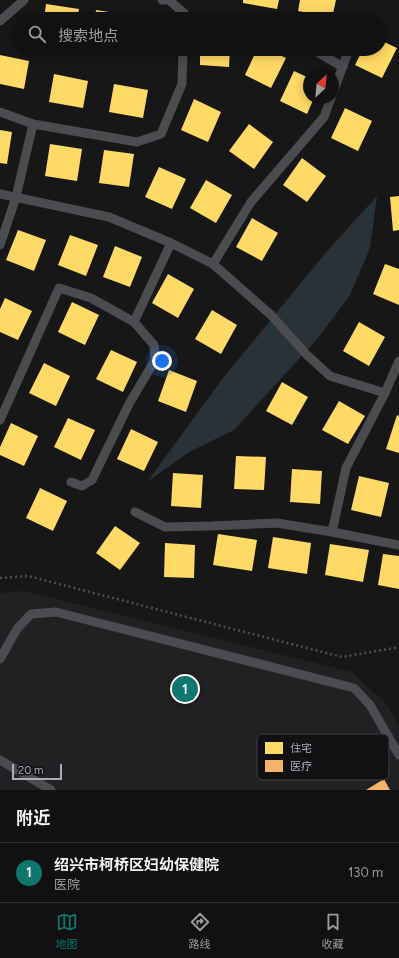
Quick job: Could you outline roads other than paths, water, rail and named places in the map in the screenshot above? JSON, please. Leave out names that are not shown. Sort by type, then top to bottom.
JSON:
[{"type":"lane","points":[[0,20],[24,0]]},
{"type":"lane","points":[[162,0],[169,0],[183,12]]},
{"type":"lane","points":[[0,112],[33,124],[136,142],[161,134],[182,84],[183,56]]},
{"type":"lane","points":[[324,56],[343,67]]},
{"type":"lane","points":[[339,77],[347,56]]},
{"type":"lane","points":[[213,264],[251,202],[324,117],[329,104]]},
{"type":"lane","points":[[0,245],[16,197],[33,124]]},
{"type":"lane","points":[[0,194],[109,217],[171,243],[213,264],[271,315],[306,354],[330,376],[385,393]]},
{"type":"lane","points":[[134,322],[171,243]]},
{"type":"lane","points":[[0,420],[59,288],[91,298],[134,322],[154,345],[155,360],[129,404],[92,480],[82,486],[71,482]]},
{"type":"lane","points":[[332,532],[346,468],[385,393],[399,361]]},
{"type":"lane","points":[[135,512],[165,527],[277,523],[399,545]]},
{"type":"lane","points":[[0,659],[17,629],[31,614],[56,612],[354,688],[370,705],[387,734]]},
{"type":"lane","points":[[389,738],[399,755]]},
{"type":"lane","points":[[0,760],[51,790]]},
{"type":"place","name":"绍兴市柯桥区妇幼保健院","points":[[185,689]]}]
